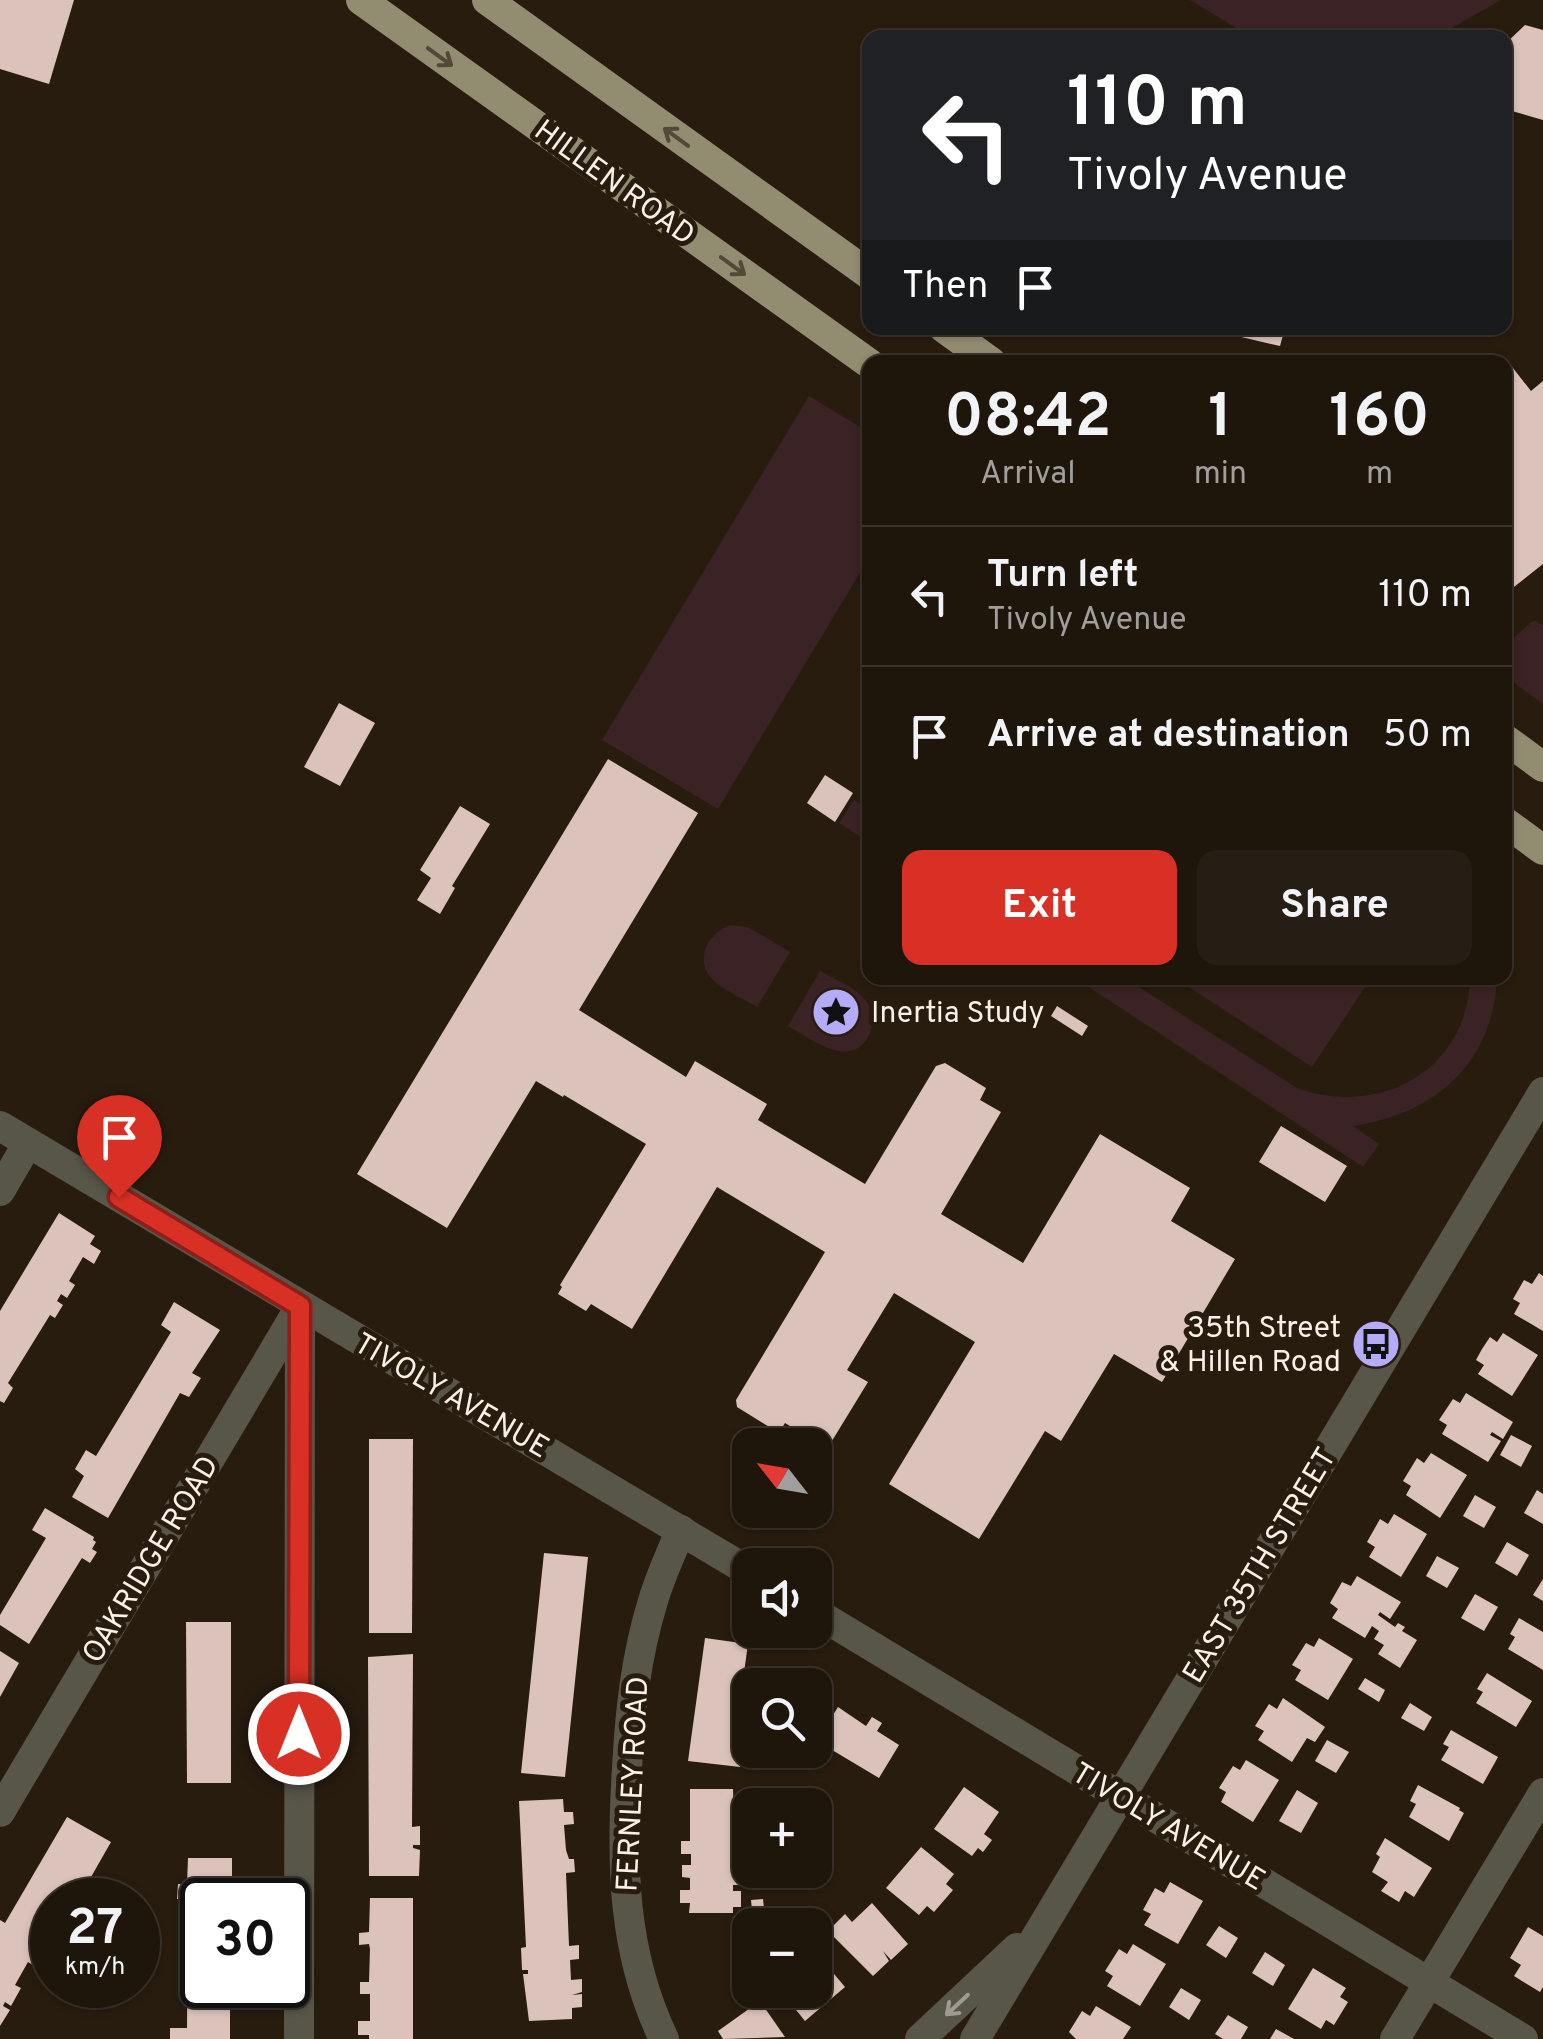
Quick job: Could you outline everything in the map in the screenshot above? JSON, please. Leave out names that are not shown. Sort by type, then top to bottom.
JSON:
[{"type":"main road","name":"HILLEN ROAD","points":[[361,0],[862,358]]},
{"type":"main road","points":[[487,0],[862,269]]},
{"type":"main road","points":[[954,335],[981,355]]},
{"type":"main road","points":[[1512,744],[1543,767]]},
{"type":"main road","points":[[1512,827],[1543,850]]},
{"type":"street","name":"EAST 35TH STREET","points":[[975,2039],[1543,1092]]},
{"type":"street","name":"TIVOLY AVENUE","points":[[0,1126],[732,1561]]},
{"type":"street","points":[[0,1190],[28,1142]]},
{"type":"street","points":[[299,2039],[300,1306]]},
{"type":"street","name":"OAKRIDGE ROAD","points":[[0,1812],[300,1306]]},
{"type":"street","name":"FERNLEY ROAD","points":[[664,2039],[648,2004],[632,1946],[625,1900],[625,1800],[638,1660],[653,1598],[681,1530]]},
{"type":"street","name":"TIVOLY AVENUE","points":[[832,1622],[1523,2039]]},
{"type":"street","points":[[1395,2039],[1543,1793]]},
{"type":"street","points":[[920,2039],[1045,1922]]},
{"type":"shaded area","points":[[1190,0],[1501,0],[1448,30],[1239,30]]},
{"type":"shaded area","points":[[809,396],[862,428],[862,569],[718,809],[602,740]]},
{"type":"shaded area","points":[[1534,620],[1543,625],[1543,704],[1512,681],[1512,639]]},
{"type":"shaded area","points":[[854,800],[862,805],[862,838],[839,823]]},
{"type":"shaded area","points":[[730,925],[748,927],[790,952],[757,1007],[715,982],[705,966],[709,942]]},
{"type":"shaded area","points":[[820,971],[852,988],[869,1006],[870,1033],[853,1050],[831,1049],[788,1026]]},
{"type":"shaded area","points":[[1086,985],[1136,985],[1297,1088],[1328,1096],[1359,1096],[1388,1091],[1414,1079],[1436,1061],[1454,1038],[1465,1010],[1469,985],[1496,985],[1484,1036],[1454,1080],[1410,1110],[1353,1126],[1379,1144],[1363,1167]]},
{"type":"shaded area","points":[[1186,985],[1366,985],[1312,1067]]},
{"type":"building","points":[[0,0],[74,0],[49,84],[0,69]]},
{"type":"building","points":[[1525,25],[1543,30],[1543,120],[1512,111],[1512,37]]},
{"type":"building","points":[[1237,335],[1283,335],[1280,346]]},
{"type":"building","points":[[1512,367],[1531,391],[1543,381],[1543,564],[1512,588]]},
{"type":"building","points":[[339,703],[375,723],[340,786],[304,767]]},
{"type":"building","points":[[608,759],[698,813],[579,1010],[686,1077],[695,1061],[767,1104],[758,1120],[865,1184],[936,1066],[945,1063],[986,1088],[980,1100],[1001,1112],[941,1214],[1023,1263],[1100,1134],[1190,1188],[1171,1221],[1235,1259],[1162,1382],[1114,1354],[1061,1441],[1045,1431],[979,1539],[889,1484],[975,1342],[894,1293],[847,1370],[868,1382],[832,1441],[832,1428],[793,1428],[785,1423],[782,1428],[771,1428],[737,1407],[736,1400],[825,1252],[717,1187],[632,1329],[591,1304],[586,1311],[558,1294],[646,1144],[564,1095],[536,1081],[447,1228],[357,1174]]},
{"type":"building","points":[[825,775],[853,793],[835,822],[807,803]]},
{"type":"building","points":[[460,806],[490,824],[452,886],[455,888],[440,914],[417,900],[431,878],[420,870]]},
{"type":"building","points":[[1057,1006],[1088,1026],[1082,1036],[1051,1016]]},
{"type":"building","points":[[1281,1126],[1347,1166],[1325,1202],[1259,1162]]},
{"type":"building","points":[[59,1213],[95,1236],[90,1244],[101,1251],[94,1264],[83,1257],[69,1281],[75,1285],[67,1298],[61,1294],[57,1301],[63,1305],[55,1318],[50,1315],[8,1383],[13,1388],[4,1403],[0,1401],[0,1311]]},
{"type":"building","points":[[1539,1273],[1543,1276],[1543,1331],[1514,1314],[1520,1303],[1513,1299],[1524,1280],[1532,1284]]},
{"type":"building","points":[[174,1302],[220,1330],[192,1373],[201,1378],[189,1397],[180,1393],[108,1518],[72,1497],[84,1476],[75,1469],[86,1450],[96,1456],[171,1332],[161,1325]]},
{"type":"building","points":[[1503,1333],[1538,1355],[1512,1396],[1478,1374],[1484,1365],[1476,1360],[1490,1337],[1497,1342]]},
{"type":"building","points":[[1466,1393],[1513,1422],[1503,1439],[1492,1432],[1490,1435],[1501,1441],[1488,1462],[1442,1434],[1447,1425],[1439,1420],[1453,1399],[1460,1403]]},
{"type":"building","points":[[1511,1435],[1532,1446],[1521,1467],[1500,1455]]},
{"type":"building","points":[[369,1439],[413,1439],[412,1633],[369,1633]]},
{"type":"building","points":[[1431,1453],[1467,1475],[1440,1518],[1406,1495],[1411,1486],[1403,1481],[1417,1458],[1424,1463]]},
{"type":"building","points":[[1537,1490],[1543,1494],[1543,1524],[1524,1513]]},
{"type":"building","points":[[1475,1495],[1496,1507],[1484,1528],[1463,1516]]},
{"type":"building","points":[[45,1508],[94,1537],[92,1549],[97,1552],[90,1563],[82,1558],[29,1644],[0,1625],[0,1615],[46,1538],[32,1530]]},
{"type":"building","points":[[1394,1514],[1427,1534],[1401,1577],[1369,1557],[1375,1547],[1367,1542],[1380,1519],[1388,1524]]},
{"type":"building","points":[[1507,1542],[1529,1555],[1517,1576],[1495,1563]]},
{"type":"building","points":[[544,1553],[588,1557],[565,1777],[521,1773]]},
{"type":"building","points":[[1437,1556],[1459,1568],[1447,1588],[1426,1576]]},
{"type":"building","points":[[1357,1576],[1401,1602],[1390,1619],[1380,1612],[1378,1615],[1395,1627],[1398,1623],[1405,1627],[1402,1631],[1417,1640],[1400,1668],[1378,1654],[1384,1645],[1374,1639],[1379,1631],[1372,1626],[1365,1638],[1332,1618],[1338,1609],[1330,1603],[1342,1582],[1351,1586]]},
{"type":"building","points":[[1543,1579],[1543,1601],[1533,1595]]},
{"type":"building","points":[[1475,1594],[1498,1607],[1484,1631],[1461,1618]]},
{"type":"building","points":[[1519,1618],[1543,1632],[1543,1670],[1508,1649],[1515,1637],[1510,1634]]},
{"type":"building","points":[[186,1622],[231,1622],[231,1783],[187,1783]]},
{"type":"building","points":[[705,1638],[732,1642],[732,1648],[747,1648],[745,1668],[732,1668],[732,1766],[688,1761]]},
{"type":"building","points":[[1319,1638],[1353,1659],[1328,1700],[1295,1680],[1301,1670],[1292,1665],[1306,1643],[1314,1647]]},
{"type":"building","points":[[0,1651],[19,1663],[0,1697]]},
{"type":"building","points":[[413,1654],[412,1827],[420,1826],[420,1845],[413,1845],[420,1850],[419,1876],[369,1876],[368,1657]]},
{"type":"building","points":[[1487,1673],[1532,1701],[1516,1727],[1476,1703],[1483,1692],[1477,1689]]},
{"type":"building","points":[[1365,1678],[1385,1690],[1379,1702],[1358,1689]]},
{"type":"building","points":[[1283,1698],[1325,1727],[1315,1742],[1307,1738],[1292,1762],[1258,1740],[1264,1731],[1255,1726],[1269,1704],[1277,1709]]},
{"type":"building","points":[[1410,1703],[1432,1717],[1424,1731],[1401,1718]]},
{"type":"building","points":[[838,1707],[866,1726],[872,1717],[882,1723],[877,1731],[899,1745],[879,1778],[832,1750],[832,1717]]},
{"type":"building","points":[[1451,1730],[1498,1757],[1483,1784],[1441,1760],[1449,1747],[1443,1744]]},
{"type":"building","points":[[1327,1740],[1349,1752],[1336,1773],[1315,1761]]},
{"type":"building","points":[[1246,1760],[1279,1780],[1253,1822],[1221,1802],[1226,1792],[1219,1788],[1233,1766],[1240,1770]]},
{"type":"building","points":[[1418,1785],[1464,1813],[1449,1841],[1409,1817],[1416,1804],[1410,1801]]},
{"type":"building","points":[[964,1787],[999,1812],[984,1834],[992,1840],[983,1852],[978,1848],[972,1856],[934,1829]]},
{"type":"building","points":[[690,1789],[732,1789],[732,1888],[741,1891],[741,1907],[733,1907],[732,1913],[689,1913],[690,1903],[680,1903],[680,1890],[690,1890],[690,1878],[682,1877],[682,1865],[691,1865],[691,1854],[681,1854],[681,1841],[690,1841]]},
{"type":"building","points":[[1297,1790],[1318,1803],[1301,1833],[1279,1821]]},
{"type":"building","points":[[563,1799],[564,1812],[573,1812],[574,1824],[564,1825],[566,1850],[569,1859],[574,1859],[575,1872],[566,1873],[569,1946],[579,1945],[579,1959],[570,1960],[571,1980],[582,1979],[582,1992],[572,1995],[582,1994],[582,2007],[572,2008],[572,2019],[529,2021],[523,1974],[528,1974],[528,1970],[522,1970],[521,1948],[526,1947],[519,1801]]},
{"type":"building","points":[[67,1817],[111,1842],[90,1878],[31,1878]]},
{"type":"building","points":[[1385,1838],[1432,1868],[1414,1897],[1405,1891],[1399,1902],[1381,1891],[1388,1882],[1372,1872]]},
{"type":"building","points":[[921,1847],[954,1874],[946,1884],[953,1890],[934,1912],[927,1906],[919,1915],[886,1888]]},
{"type":"building","points":[[188,1858],[232,1858],[232,1878],[187,1878]]},
{"type":"building","points":[[30,1880],[30,1963],[15,1985],[21,1988],[11,2006],[5,2002],[3,2006],[10,2010],[0,2026],[0,1920],[5,1923]]},
{"type":"building","points":[[1170,1882],[1203,1901],[1178,1944],[1144,1925],[1151,1914],[1143,1910],[1155,1888],[1164,1893]]},
{"type":"building","points":[[370,1898],[413,1898],[413,2039],[369,2039],[369,2035],[358,2035],[358,2021],[370,2021],[370,1994],[360,1994],[360,1982],[369,1982],[370,1949],[369,1944],[359,1945],[359,1933],[369,1932]]},
{"type":"building","points":[[763,1899],[764,1908],[752,1908],[751,1900]]},
{"type":"building","points":[[872,1903],[908,1944],[891,1960],[883,1951],[889,1961],[873,1976],[832,1935],[832,1927],[845,1914],[852,1922]]},
{"type":"building","points":[[1219,1926],[1238,1938],[1226,1958],[1206,1945]]},
{"type":"building","points":[[1528,1927],[1543,1936],[1540,1992],[1514,1976],[1521,1965],[1510,1958]]},
{"type":"building","points":[[1133,1944],[1166,1964],[1140,2006],[1107,1986],[1113,1976],[1105,1971],[1119,1949],[1127,1954]]},
{"type":"building","points":[[1265,1952],[1285,1965],[1273,1986],[1252,1973]]},
{"type":"building","points":[[1313,1968],[1346,1988],[1340,1997],[1348,2002],[1334,2025],[1326,2020],[1321,2029],[1288,2009]]},
{"type":"building","points":[[832,1972],[845,1987],[832,1998]]},
{"type":"building","points":[[1181,1988],[1201,2000],[1189,2020],[1169,2007]]},
{"type":"building","points":[[1096,2006],[1131,2027],[1123,2039],[1076,2039],[1069,2032],[1082,2011],[1090,2016]]},
{"type":"building","points":[[187,2008],[230,2008],[230,2039],[170,2039],[170,2028],[187,2028]]},
{"type":"building","points":[[750,2008],[765,2008],[785,2037],[723,2039],[718,2031]]},
{"type":"building","points":[[795,2008],[820,2008],[805,2021]]},
{"type":"building","points":[[1228,2015],[1248,2027],[1241,2039],[1223,2039],[1215,2034]]},
{"type":"building","points":[[1276,2029],[1294,2039],[1270,2039]]},
{"type":"place","name":"Inertia Study","points":[[836,1012]]},
{"type":"place","name":"35th Street & Hillen Road","points":[[1376,1344]]},
{"type":"route","points":[[119,1197],[300,1306],[299,1734]]}]
